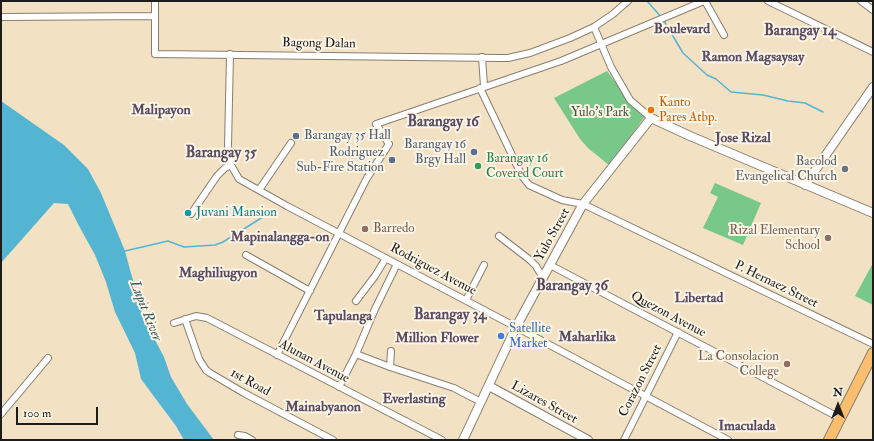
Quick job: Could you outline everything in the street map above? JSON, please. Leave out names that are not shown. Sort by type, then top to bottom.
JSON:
[{"type":"main road","points":[[829,440],[873,353]]},
{"type":"street","points":[[1,17],[155,16],[155,1]]},
{"type":"street","name":"Bagong Dalan","points":[[155,16],[155,54],[508,58],[530,53],[594,27],[613,14],[628,1]]},
{"type":"street","points":[[277,355],[367,178],[389,144],[376,124],[561,61],[704,1],[724,35]]},
{"type":"street","points":[[768,1],[873,52]]},
{"type":"street","points":[[860,1],[873,10]]},
{"type":"street","points":[[594,27],[611,67],[630,100],[651,118],[690,136],[873,213]]},
{"type":"street","name":"Rodriguez Avenue","points":[[230,54],[228,146],[231,165],[239,179],[728,440]]},
{"type":"street","points":[[482,57],[482,87]]},
{"type":"street","name":"P. Hernaez Street","points":[[482,87],[527,183],[562,200],[583,204],[873,344]]},
{"type":"street","points":[[805,184],[873,87]]},
{"type":"street","name":"Yulo Street","points":[[463,440],[516,326],[583,204],[651,118]]},
{"type":"street","points":[[259,190],[291,143]]},
{"type":"street","points":[[191,214],[217,176],[231,165]]},
{"type":"street","points":[[499,236],[530,260],[536,266],[543,278]]},
{"type":"street","points":[[246,255],[310,291]]},
{"type":"street","points":[[356,301],[375,276],[386,258]]},
{"type":"street","points":[[338,387],[356,354],[374,309],[397,264]]},
{"type":"street","points":[[466,300],[484,265]]},
{"type":"street","name":"Quezon Avenue","points":[[550,265],[840,418]]},
{"type":"street","name":"Alunan Avenue","points":[[174,323],[196,316],[204,317],[442,440]]},
{"type":"street","name":"1st Road","points":[[186,319],[199,359],[206,370],[244,393],[333,440]]},
{"type":"street","name":"Corazon Street","points":[[624,440],[678,332]]},
{"type":"street","points":[[390,367],[392,351]]},
{"type":"street","points":[[356,354],[390,367],[450,386],[481,402]]},
{"type":"street","points":[[1,414],[48,358]]},
{"type":"street","name":"Lizares Street","points":[[488,386],[588,440]]},
{"type":"street","points":[[238,436],[245,436],[252,440]]},
{"type":"green space","name":"Yulo's Park","points":[[607,71],[629,101],[628,103],[645,116],[610,166],[588,148],[580,139],[554,98]]},
{"type":"green space","points":[[715,183],[761,203],[743,245],[703,228],[718,197],[710,193]]},
{"type":"green space","points":[[873,263],[873,305],[855,296]]},
{"type":"water","points":[[1,101],[64,145],[88,169],[101,193],[125,251],[146,323],[164,357],[171,377],[187,404],[214,440],[184,440],[176,426],[141,379],[135,353],[115,312],[106,282],[95,255],[68,204],[54,203],[1,263]]},
{"type":"waterway","points":[[647,1],[662,18]]},
{"type":"waterway","points":[[664,21],[683,53],[707,75],[716,79],[731,92],[763,95],[788,101],[805,103],[823,112]]},
{"type":"waterway","points":[[125,251],[168,241],[184,247],[215,245],[223,242],[274,210]]},
{"type":"place","name":"Kanto Pares Atbp.","points":[[651,110]]},
{"type":"place","name":"Barangay 35 Hall","points":[[296,136]]},
{"type":"place","name":"Barangay 16 Brgy Hall","points":[[474,152]]},
{"type":"place","name":"Rodriguez Sub-Fire Station","points":[[392,160]]},
{"type":"place","name":"Barangay 16 Covered Court","points":[[478,166]]},
{"type":"place","name":"Bacolod Evangelical Church","points":[[845,169]]},
{"type":"place","name":"Juvani Mansion","points":[[188,213]]},
{"type":"place","name":"Barredo","points":[[365,229]]},
{"type":"place","name":"Rizal Elementary School","points":[[828,238]]},
{"type":"place","name":"Satellite Market","points":[[501,336]]},
{"type":"place","name":"La Consolacion College","points":[[787,364]]},
{"type":"district","name":"Boulevard","points":[[682,30]]},
{"type":"district","name":"Barangay 14","points":[[800,32]]},
{"type":"district","name":"Ramon Magsaysay","points":[[753,58]]},
{"type":"district","name":"Malipayon","points":[[161,111]]},
{"type":"district","name":"Barangay 16","points":[[443,123]]},
{"type":"district","name":"Jose Rizal","points":[[743,139]]},
{"type":"district","name":"Barangay 35","points":[[221,154]]},
{"type":"district","name":"Mapinalangga-on","points":[[280,238]]},
{"type":"district","name":"Maghiliugyon","points":[[218,274]]},
{"type":"district","name":"Barangay 36","points":[[572,287]]},
{"type":"district","name":"Libertad","points":[[699,299]]},
{"type":"district","name":"Barangay 34","points":[[450,316]]},
{"type":"district","name":"Tapulanga","points":[[343,317]]},
{"type":"district","name":"Maharlika","points":[[587,338]]},
{"type":"district","name":"Million Flower","points":[[437,339]]},
{"type":"district","name":"Everlasting","points":[[414,400]]},
{"type":"district","name":"Mainabyanon","points":[[323,408]]},
{"type":"district","name":"Imaculada","points":[[747,427]]},
{"type":"water label","name":"Lupit River","points":[[145,311]]}]
